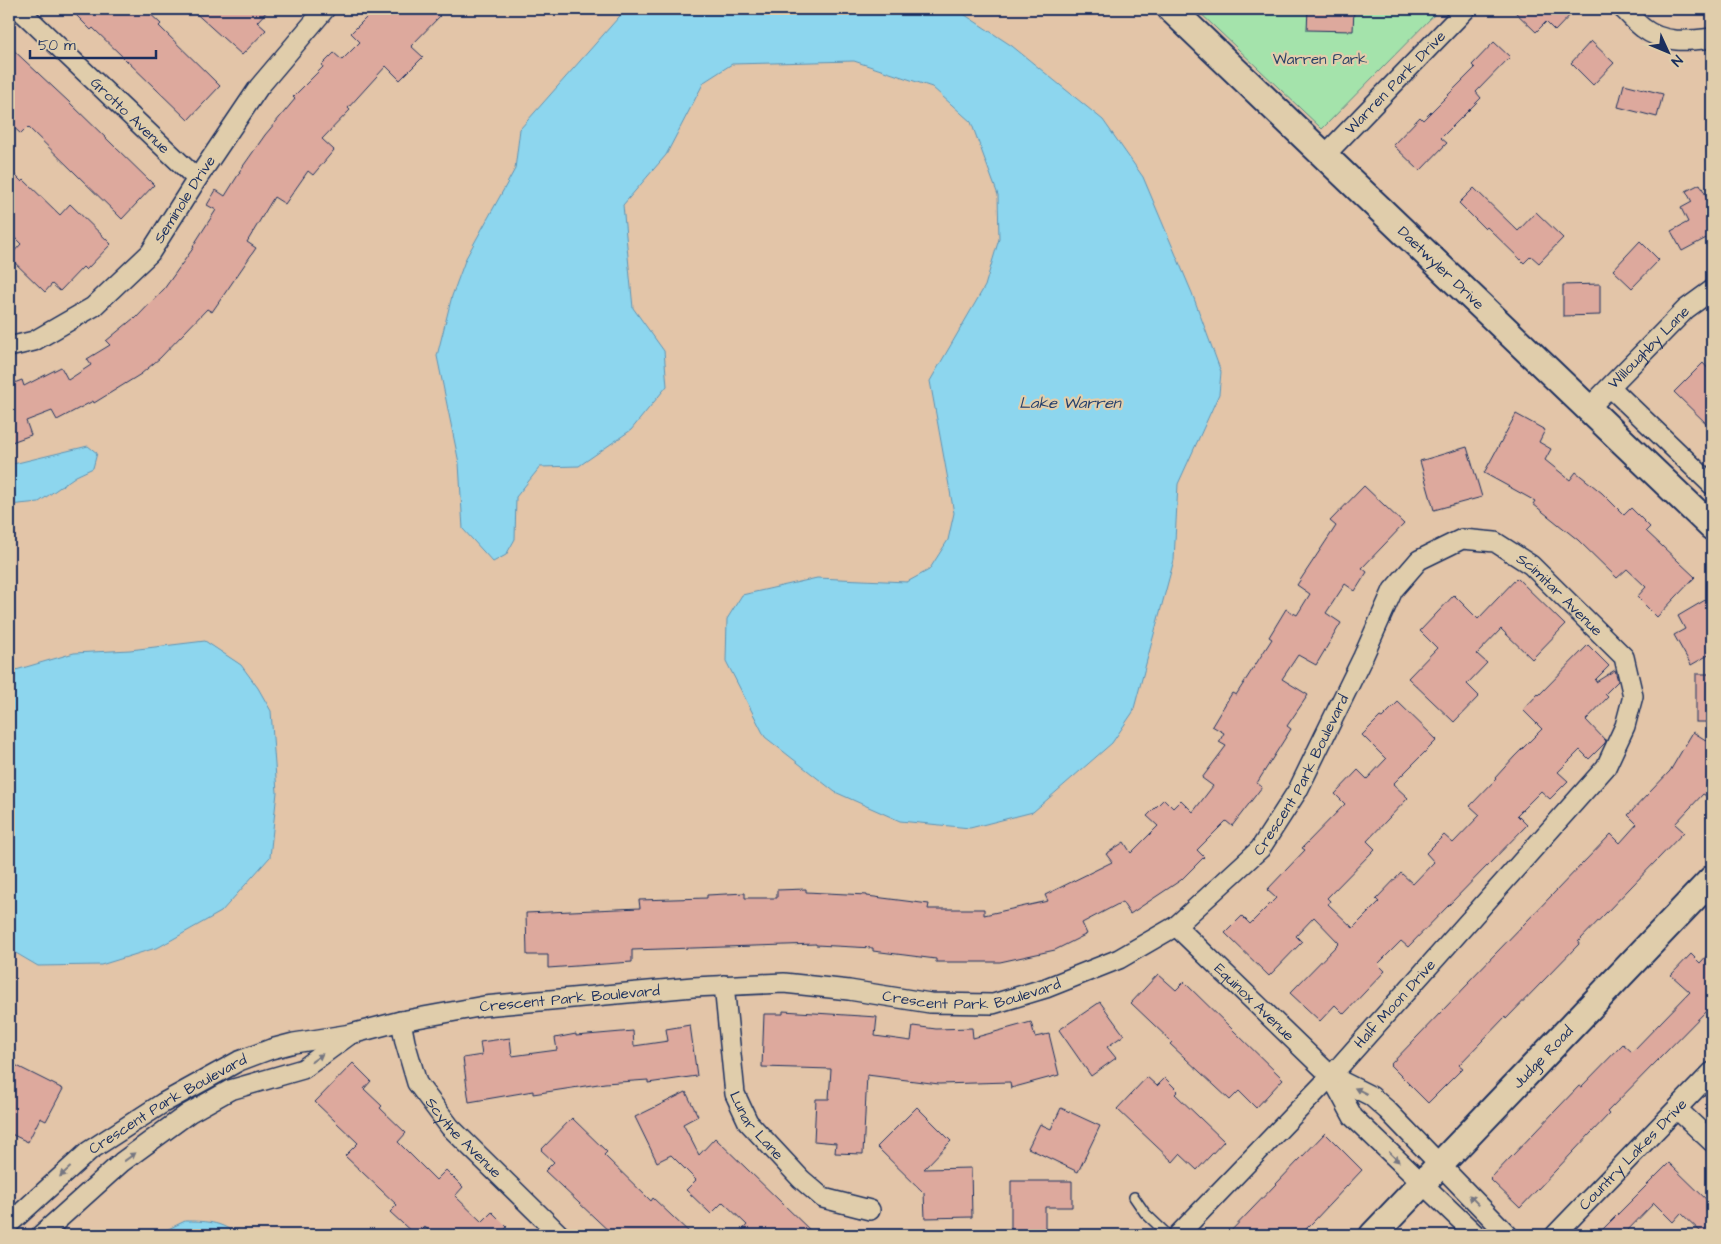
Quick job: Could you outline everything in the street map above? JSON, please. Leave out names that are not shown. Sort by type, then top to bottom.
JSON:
[{"type":"street","name":"Grotto Avenue","points":[[20,9],[197,180]]},
{"type":"street","name":"Daetwyler Drive","points":[[1171,9],[1712,526]]},
{"type":"street","name":"Warren Park Drive","points":[[1325,155],[1466,9]]},
{"type":"street","points":[[1623,9],[1644,30],[1668,39],[1688,42],[1712,38]]},
{"type":"street","name":"Seminole Drive","points":[[9,347],[34,341],[93,307],[150,253],[260,87],[318,11]]},
{"type":"street","name":"Willoughby Lane","points":[[1589,408],[1686,309],[1712,290]]},
{"type":"street","points":[[1610,387],[1712,485]]},
{"type":"street","name":"Scimitar Avenue","points":[[1393,590],[1419,560],[1462,539],[1495,542],[1531,565],[1624,657],[1633,696],[1625,726],[1606,767]]},
{"type":"street","name":"Crescent Park Boulevard","points":[[9,1224],[89,1151],[172,1098],[239,1061],[271,1048],[351,1034],[401,1021],[484,1006],[694,986],[784,983],[849,990],[930,1003],[993,1004],[1046,988],[1120,960],[1176,926],[1260,848],[1298,790],[1363,657],[1393,590]]},
{"type":"street","name":"Half Moon Drive","points":[[1178,1235],[1331,1076],[1606,767]]},
{"type":"street","name":"Judge Road","points":[[1373,1235],[1712,879]]},
{"type":"street","name":"Equinox Avenue","points":[[1176,926],[1331,1076],[1354,1117],[1476,1235]]},
{"type":"street","name":"Lunar Lane","points":[[724,985],[735,1094],[748,1122],[801,1179],[823,1198],[870,1210]]},
{"type":"street","name":"Scythe Avenue","points":[[401,1021],[416,1083],[450,1127],[560,1235]]},
{"type":"street","name":"Crescent Park Boulevard","points":[[41,1235],[122,1162],[189,1113],[230,1090],[303,1069],[351,1034]]},
{"type":"street","points":[[271,1048],[280,1076]]},
{"type":"street","name":"Country Lakes Drive","points":[[1555,1235],[1712,1072]]},
{"type":"street","name":"Equinox Avenue","points":[[1331,1076],[1371,1096],[1387,1110],[1508,1235]]},
{"type":"street","points":[[1677,1109],[1712,1142]]},
{"type":"street","points":[[1367,1130],[1387,1110]]},
{"type":"lane","points":[[1134,1197],[1145,1213],[1168,1235]]},
{"type":"green space","name":"Warren Park","points":[[1196,9],[1440,9],[1322,129]]},
{"type":"water","name":"Lake Warren","points":[[626,9],[956,9],[1012,46],[1103,120],[1143,177],[1192,293],[1221,372],[1219,394],[1178,484],[1174,560],[1133,712],[1112,743],[1033,812],[970,828],[900,821],[835,792],[765,737],[726,661],[727,619],[742,595],[817,578],[907,582],[929,570],[948,540],[954,513],[930,381],[985,286],[999,239],[998,195],[971,122],[932,87],[854,61],[732,64],[704,82],[666,155],[623,205],[633,308],[664,351],[667,386],[631,430],[579,466],[540,467],[516,497],[515,539],[506,555],[493,562],[463,529],[459,463],[437,356],[452,296],[466,258],[515,169],[520,129]]},
{"type":"water","points":[[88,446],[97,453],[93,468],[76,476],[39,502],[9,505],[9,465]]},
{"type":"water","points":[[205,641],[241,665],[258,688],[271,711],[277,792],[270,857],[221,912],[159,947],[101,965],[38,966],[9,949],[9,672],[74,653],[130,650]]},
{"type":"water","points":[[185,1221],[219,1224],[236,1235],[156,1235]]},
{"type":"building","points":[[70,9],[145,9],[161,24],[159,26],[220,86],[188,120],[93,28],[91,30]]},
{"type":"building","points":[[191,9],[269,9],[257,22],[266,30],[242,55]]},
{"type":"building","points":[[375,9],[433,9],[440,16],[411,46],[423,57],[400,80],[386,66],[348,108],[350,110],[322,139],[334,150],[313,175],[308,171],[285,204],[274,197],[247,242],[256,248],[212,312],[207,309],[160,358],[141,374],[94,403],[93,401],[57,420],[52,411],[26,421],[31,435],[9,443],[9,385],[22,380],[24,386],[61,367],[68,380],[91,365],[87,359],[110,345],[106,341],[135,319],[164,289],[194,247],[216,210],[207,205],[216,190],[225,196],[265,135],[295,99],[293,97],[334,53],[342,60],[360,42],[351,33]]},
{"type":"building","points":[[1308,9],[1354,9],[1353,31],[1307,30]]},
{"type":"building","points":[[1512,9],[1576,9],[1555,31],[1546,22],[1536,32]]},
{"type":"building","points":[[1591,41],[1614,63],[1593,85],[1571,63]]},
{"type":"building","points":[[1494,42],[1510,57],[1476,92],[1481,98],[1441,138],[1447,143],[1420,171],[1393,145],[1420,117],[1423,120],[1475,68],[1472,65]]},
{"type":"building","points":[[9,46],[154,185],[122,219],[28,127],[21,134],[9,123]]},
{"type":"building","points":[[1624,84],[1663,94],[1657,117],[1618,107]]},
{"type":"building","points":[[9,169],[22,182],[24,180],[60,215],[70,204],[111,244],[86,270],[83,267],[60,291],[52,284],[45,292],[9,257],[21,244],[9,232]]},
{"type":"building","points":[[1700,184],[1712,207],[1712,235],[1682,251],[1671,231],[1688,222],[1681,208],[1692,202],[1686,191]]},
{"type":"building","points":[[1474,188],[1518,231],[1536,212],[1563,238],[1539,263],[1531,256],[1524,263],[1459,203]]},
{"type":"building","points":[[1640,241],[1659,260],[1632,288],[1613,270]]},
{"type":"building","points":[[1600,284],[1600,315],[1563,316],[1563,285]]},
{"type":"building","points":[[1703,363],[1712,373],[1712,429],[1674,392]]},
{"type":"building","points":[[1516,414],[1545,430],[1539,442],[1551,449],[1545,460],[1570,480],[1576,472],[1602,493],[1624,515],[1631,508],[1650,527],[1646,531],[1695,577],[1657,617],[1637,597],[1646,587],[1627,569],[1617,578],[1578,540],[1533,504],[1535,501],[1484,473]]},
{"type":"building","points":[[1467,447],[1482,497],[1434,510],[1420,461]]},
{"type":"building","points":[[1364,486],[1404,524],[1362,568],[1367,572],[1355,591],[1345,584],[1326,613],[1341,623],[1316,665],[1298,655],[1282,679],[1308,695],[1287,726],[1291,729],[1257,783],[1262,787],[1232,826],[1226,821],[1197,850],[1204,857],[1181,880],[1130,914],[1122,902],[1082,923],[1087,934],[1055,950],[1000,962],[936,962],[936,959],[873,951],[873,948],[816,944],[632,950],[632,962],[548,968],[548,955],[527,955],[526,913],[640,908],[639,900],[707,898],[707,895],[745,893],[745,898],[777,898],[777,890],[806,889],[806,892],[867,895],[929,904],[928,909],[984,909],[984,915],[1048,901],[1045,895],[1112,862],[1106,854],[1124,842],[1131,853],[1158,826],[1147,816],[1164,799],[1173,808],[1181,800],[1193,812],[1213,786],[1202,778],[1226,746],[1219,742],[1224,733],[1212,726],[1232,693],[1236,695],[1272,639],[1269,637],[1286,609],[1297,615],[1310,594],[1297,585],[1336,526],[1330,521]]},
{"type":"building","points":[[1517,578],[1565,625],[1532,659],[1501,629],[1477,654],[1487,663],[1467,684],[1479,696],[1454,722],[1408,678],[1437,648],[1420,631],[1454,595],[1478,619]]},
{"type":"building","points":[[1712,596],[1712,653],[1691,665],[1674,635],[1685,629],[1678,616]]},
{"type":"building","points":[[1588,645],[1609,666],[1595,680],[1596,682],[1615,670],[1618,681],[1605,694],[1608,697],[1586,720],[1606,741],[1605,743],[1589,759],[1580,750],[1558,772],[1568,781],[1550,799],[1541,791],[1517,815],[1527,825],[1408,947],[1401,941],[1378,964],[1385,971],[1344,1014],[1335,1005],[1320,1021],[1290,993],[1339,943],[1314,917],[1296,936],[1302,942],[1269,976],[1225,933],[1242,916],[1250,924],[1276,898],[1267,890],[1305,850],[1302,848],[1345,804],[1335,794],[1358,770],[1367,779],[1386,759],[1362,735],[1398,702],[1437,740],[1393,784],[1408,798],[1367,841],[1375,849],[1327,898],[1330,901],[1328,904],[1353,928],[1379,902],[1376,899],[1401,873],[1413,884],[1434,862],[1426,853],[1444,835],[1453,843],[1480,815],[1470,806],[1542,729],[1523,710]]},
{"type":"building","points":[[1696,674],[1712,674],[1712,722],[1696,722]]},
{"type":"building","points":[[1693,732],[1712,744],[1712,799],[1703,794],[1675,824],[1684,832],[1578,942],[1579,944],[1459,1065],[1463,1068],[1428,1103],[1390,1065],[1611,834],[1620,843],[1637,824],[1628,815],[1670,771]]},
{"type":"building","points":[[1712,950],[1712,1005],[1607,1112],[1609,1114],[1520,1208],[1490,1179],[1579,1086],[1581,1087],[1623,1044],[1632,1052],[1690,992],[1671,975],[1691,954],[1700,963]]},
{"type":"building","points":[[1158,974],[1176,990],[1184,982],[1283,1079],[1256,1108],[1239,1091],[1230,1100],[1170,1044],[1172,1042],[1131,1003]]},
{"type":"building","points":[[1100,1002],[1124,1035],[1107,1047],[1116,1058],[1091,1076],[1059,1030]]},
{"type":"building","points":[[783,1011],[877,1017],[875,1036],[911,1041],[913,1026],[936,1029],[972,1028],[973,1038],[1031,1022],[1035,1037],[1049,1034],[1059,1075],[1011,1088],[1010,1082],[939,1084],[867,1075],[863,1154],[835,1153],[836,1143],[814,1141],[816,1099],[829,1099],[831,1069],[762,1067],[764,1014],[783,1014]]},
{"type":"building","points":[[690,1025],[697,1076],[648,1083],[648,1080],[605,1083],[533,1094],[533,1091],[469,1102],[463,1058],[482,1055],[480,1042],[510,1038],[512,1056],[557,1050],[555,1038],[576,1034],[576,1036],[633,1031],[634,1046],[668,1041],[666,1029]]},
{"type":"building","points":[[9,1062],[63,1089],[46,1121],[40,1118],[28,1142],[9,1133]]},
{"type":"building","points":[[353,1063],[371,1081],[364,1089],[382,1106],[380,1108],[406,1133],[398,1142],[436,1180],[446,1170],[463,1187],[455,1196],[482,1222],[492,1212],[507,1227],[499,1235],[434,1235],[425,1227],[415,1235],[390,1212],[397,1205],[345,1156],[358,1143],[315,1102]]},
{"type":"building","points":[[1147,1077],[1157,1086],[1165,1078],[1178,1091],[1175,1094],[1224,1141],[1197,1170],[1180,1154],[1173,1162],[1117,1109]]},
{"type":"building","points":[[686,1092],[698,1116],[683,1124],[699,1155],[715,1138],[815,1235],[738,1235],[747,1225],[723,1202],[711,1214],[686,1190],[696,1180],[671,1155],[657,1162],[635,1117]]},
{"type":"building","points":[[917,1107],[951,1141],[924,1169],[971,1168],[972,1217],[925,1218],[924,1193],[877,1147]]},
{"type":"building","points":[[1061,1108],[1100,1126],[1078,1172],[1028,1148],[1040,1124],[1051,1129]]},
{"type":"building","points":[[572,1118],[607,1152],[604,1155],[651,1201],[653,1198],[692,1235],[613,1235],[545,1171],[554,1162],[541,1150]]},
{"type":"building","points":[[1325,1133],[1362,1170],[1314,1221],[1300,1235],[1227,1235]]},
{"type":"building","points":[[1669,1163],[1712,1205],[1712,1235],[1704,1235],[1681,1213],[1673,1222],[1654,1203],[1623,1235],[1597,1235]]},
{"type":"building","points":[[1011,1181],[1072,1181],[1072,1207],[1045,1207],[1045,1231],[1011,1231]]}]
